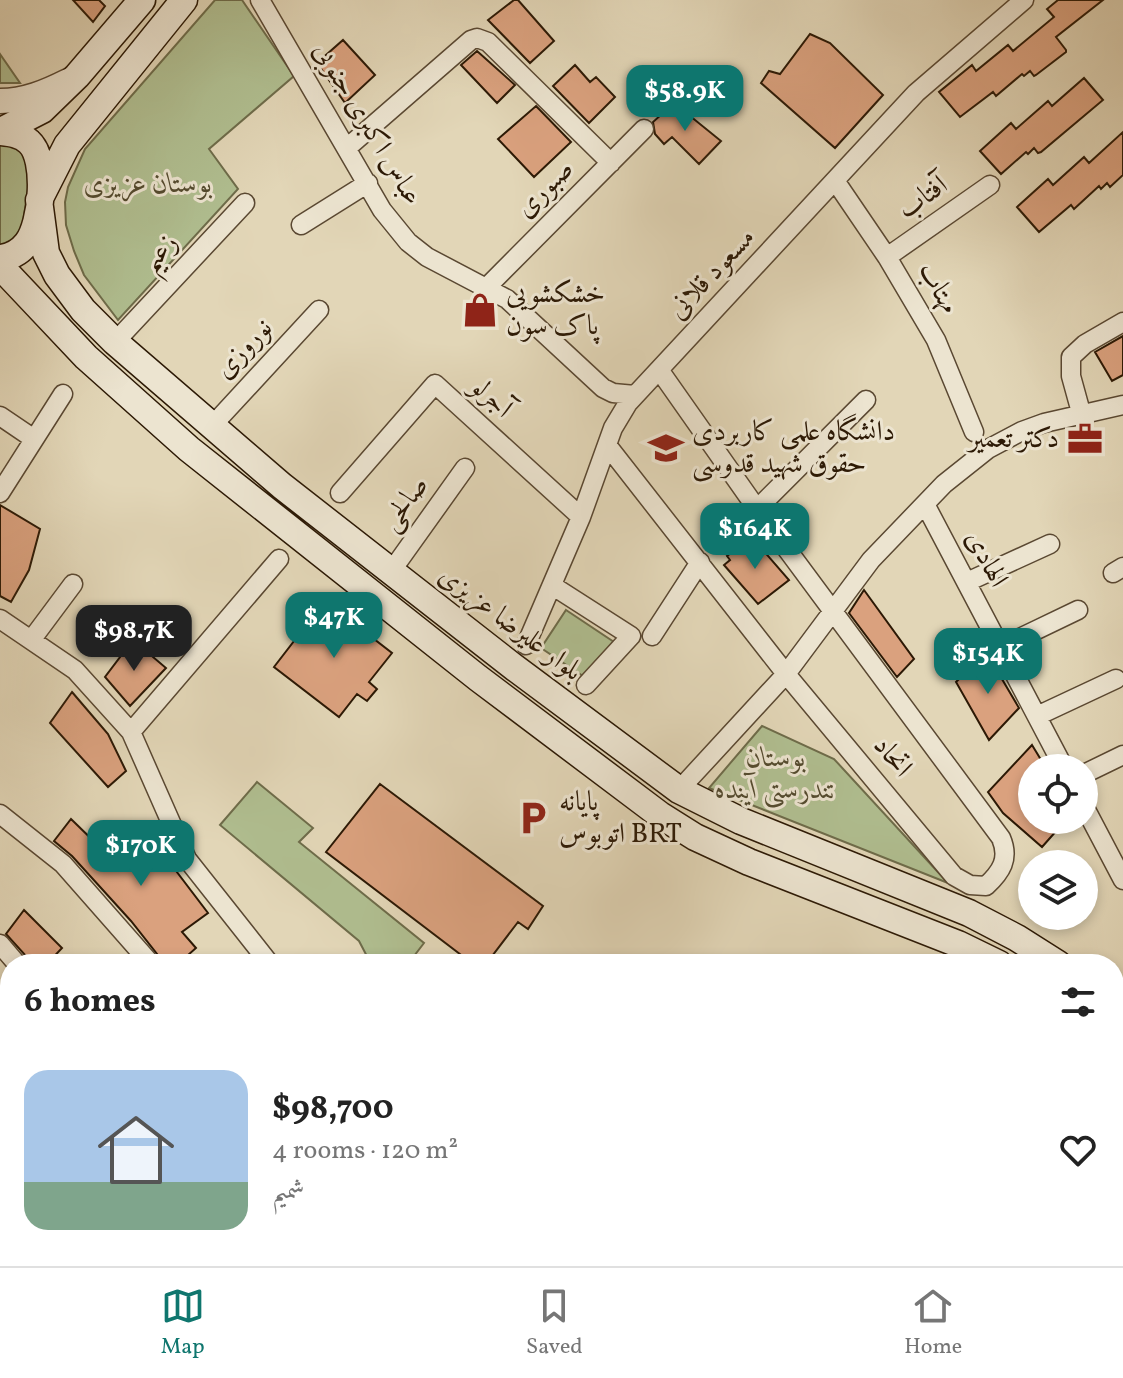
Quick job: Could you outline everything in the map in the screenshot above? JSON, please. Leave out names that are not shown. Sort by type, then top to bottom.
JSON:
[{"type":"main road","points":[[0,131],[42,110],[77,76],[142,0]]},
{"type":"main road","points":[[39,200],[67,145],[184,0]]},
{"type":"main road","points":[[0,131],[29,141],[38,154],[42,169],[33,232],[27,244],[17,252],[0,258]]},
{"type":"main road","name":"بلوار علیرضا عزیزی","points":[[39,200],[46,253],[57,275],[83,310],[211,427],[390,573],[679,790],[741,821],[992,924],[1042,954]]},
{"type":"main road","points":[[0,266],[86,357],[189,449],[478,678],[660,815],[695,837],[749,862],[978,954]]},
{"type":"main road","points":[[660,815],[679,790]]},
{"type":"main road","points":[[873,911],[887,880]]},
{"type":"street","name":"عباس اکبری جنوبی","points":[[260,0],[382,210],[408,242],[427,257],[507,299],[603,388],[613,393],[635,395]]},
{"type":"street","name":"مسعود قلانی","points":[[526,645],[581,517],[617,419],[635,395],[922,87],[1024,0]]},
{"type":"street","points":[[348,147],[477,38],[488,42],[611,163]]},
{"type":"street","points":[[0,101],[45,93],[77,76]]},
{"type":"street","name":"صبوری","points":[[485,289],[644,129]]},
{"type":"street","name":"مهتاب","points":[[836,182],[887,257],[936,340],[974,432]]},
{"type":"street","points":[[301,225],[368,183]]},
{"type":"street","name":"آفتاب","points":[[887,257],[990,185]]},
{"type":"street","name":"زعیم","points":[[115,342],[245,203]]},
{"type":"street","name":"نوروزی","points":[[211,427],[319,310]]},
{"type":"street","points":[[1082,416],[1071,376],[1071,357],[1085,344],[1123,322]]},
{"type":"street","points":[[660,371],[832,609]]},
{"type":"street","name":"آجرلو","points":[[340,493],[435,384],[581,517]]},
{"type":"street","points":[[0,493],[63,394]]},
{"type":"street","points":[[757,509],[866,400]]},
{"type":"street","points":[[679,790],[786,674],[871,560],[944,484],[988,449],[1022,431],[1123,405]]},
{"type":"street","points":[[0,416],[34,439]]},
{"type":"street","points":[[607,445],[786,674]]},
{"type":"street","name":"صالحی","points":[[390,573],[465,468]]},
{"type":"street","name":"الهادی","points":[[925,504],[1057,754]]},
{"type":"street","points":[[967,582],[1050,544]]},
{"type":"street","points":[[131,732],[279,559]]},
{"type":"street","points":[[652,636],[700,562]]},
{"type":"street","points":[[32,639],[73,584]]},
{"type":"street","points":[[553,586],[631,636],[586,685]]},
{"type":"street","name":"اتحاد","points":[[786,674],[954,876],[970,885],[986,886],[1003,867],[1005,848],[1001,838],[832,609]]},
{"type":"street","points":[[1001,647],[1078,610]]},
{"type":"street","points":[[0,619],[75,670],[131,732],[187,859],[262,954]]},
{"type":"street","points":[[1037,716],[1116,679]]},
{"type":"street","points":[[1098,767],[1123,755]]},
{"type":"street","points":[[0,814],[63,864],[142,954]]},
{"type":"street","points":[[1098,833],[1123,880]]},
{"type":"street","points":[[1104,844],[1123,836]]},
{"type":"green space","name":"بوستان عزیزی","points":[[215,0],[242,0],[294,76],[209,149],[238,189],[118,320],[84,275],[74,251],[66,225],[68,187],[85,149]]},
{"type":"green space","points":[[0,54],[20,83],[0,83]]},
{"type":"green space","points":[[0,144],[19,145],[32,163],[21,235],[0,247]]},
{"type":"green space","points":[[566,610],[614,642],[589,680],[541,648]]},
{"type":"green space","name":"بوستان تندرستی آینده","points":[[762,726],[834,759],[948,883],[709,788]]},
{"type":"green space","points":[[257,782],[313,828],[299,842],[424,943],[416,954],[366,954],[359,941],[220,825]]},
{"type":"building","points":[[73,0],[99,0],[105,6],[93,22]]},
{"type":"building","points":[[518,0],[554,41],[530,63],[488,20]]},
{"type":"building","points":[[1058,0],[1103,0],[1056,37],[1066,52],[1034,76],[1030,71],[1024,76],[1022,74],[996,96],[993,92],[960,117],[939,92],[972,65],[976,71],[1008,45],[1013,51],[1054,17],[1047,9]]},
{"type":"building","points":[[810,34],[830,43],[883,95],[835,148],[761,83],[769,71],[780,74]]},
{"type":"building","points":[[343,40],[375,75],[345,103],[317,63]]},
{"type":"building","points":[[477,51],[515,85],[497,103],[461,65]]},
{"type":"building","points":[[575,65],[590,82],[596,77],[615,97],[589,123],[553,86]]},
{"type":"building","points":[[1084,78],[1103,100],[1041,152],[1034,148],[1028,154],[1026,152],[1001,174],[980,151],[1011,123],[1016,129],[1048,101],[1052,106]]},
{"type":"building","points":[[674,103],[721,141],[699,164],[672,137],[664,144],[655,134],[653,122]]},
{"type":"building","points":[[536,106],[571,142],[534,177],[498,139]]},
{"type":"building","points":[[1123,132],[1123,175],[1110,187],[1107,183],[1101,189],[1099,186],[1074,209],[1071,205],[1039,232],[1017,207],[1048,179],[1053,185],[1084,157],[1089,163]]},
{"type":"building","points":[[1123,336],[1123,375],[1112,381],[1095,352]]},
{"type":"building","points":[[0,505],[40,529],[29,570],[11,602],[0,596]]},
{"type":"building","points":[[755,541],[789,580],[758,604],[724,565],[730,560],[727,556],[746,542],[749,546]]},
{"type":"building","points":[[864,590],[914,659],[897,677],[849,613]]},
{"type":"building","points":[[325,601],[392,653],[369,682],[377,689],[367,701],[357,694],[339,717],[274,667]]},
{"type":"building","points":[[133,640],[166,668],[130,706],[105,677]]},
{"type":"building","points":[[986,652],[1019,708],[989,740],[956,682]]},
{"type":"building","points":[[72,692],[108,734],[126,771],[108,787],[50,723]]},
{"type":"building","points":[[1032,745],[1037,754],[1024,754]]},
{"type":"building","points":[[1018,760],[1018,826],[1003,813],[988,792]]},
{"type":"building","points":[[380,784],[543,906],[528,929],[518,922],[494,954],[460,954],[326,852]]},
{"type":"building","points":[[71,819],[108,855],[140,824],[167,853],[164,855],[208,913],[182,932],[196,948],[189,954],[157,954],[72,856],[54,841]]},
{"type":"building","points":[[1027,834],[1054,834],[1042,847]]},
{"type":"building","points":[[24,910],[62,948],[56,954],[24,954],[6,934]]},
{"type":"place","name":"خشکشویی پاک سون","points":[[480,310]]},
{"type":"place","name":"دکتر تعمیر","points":[[1085,439]]},
{"type":"place","name":"دانشگاه علمی کاربردی حقوق شهید قدوسی","points":[[666,448]]},
{"type":"place","name":"پایانه اتوبوس BRT","points":[[533,818]]}]
